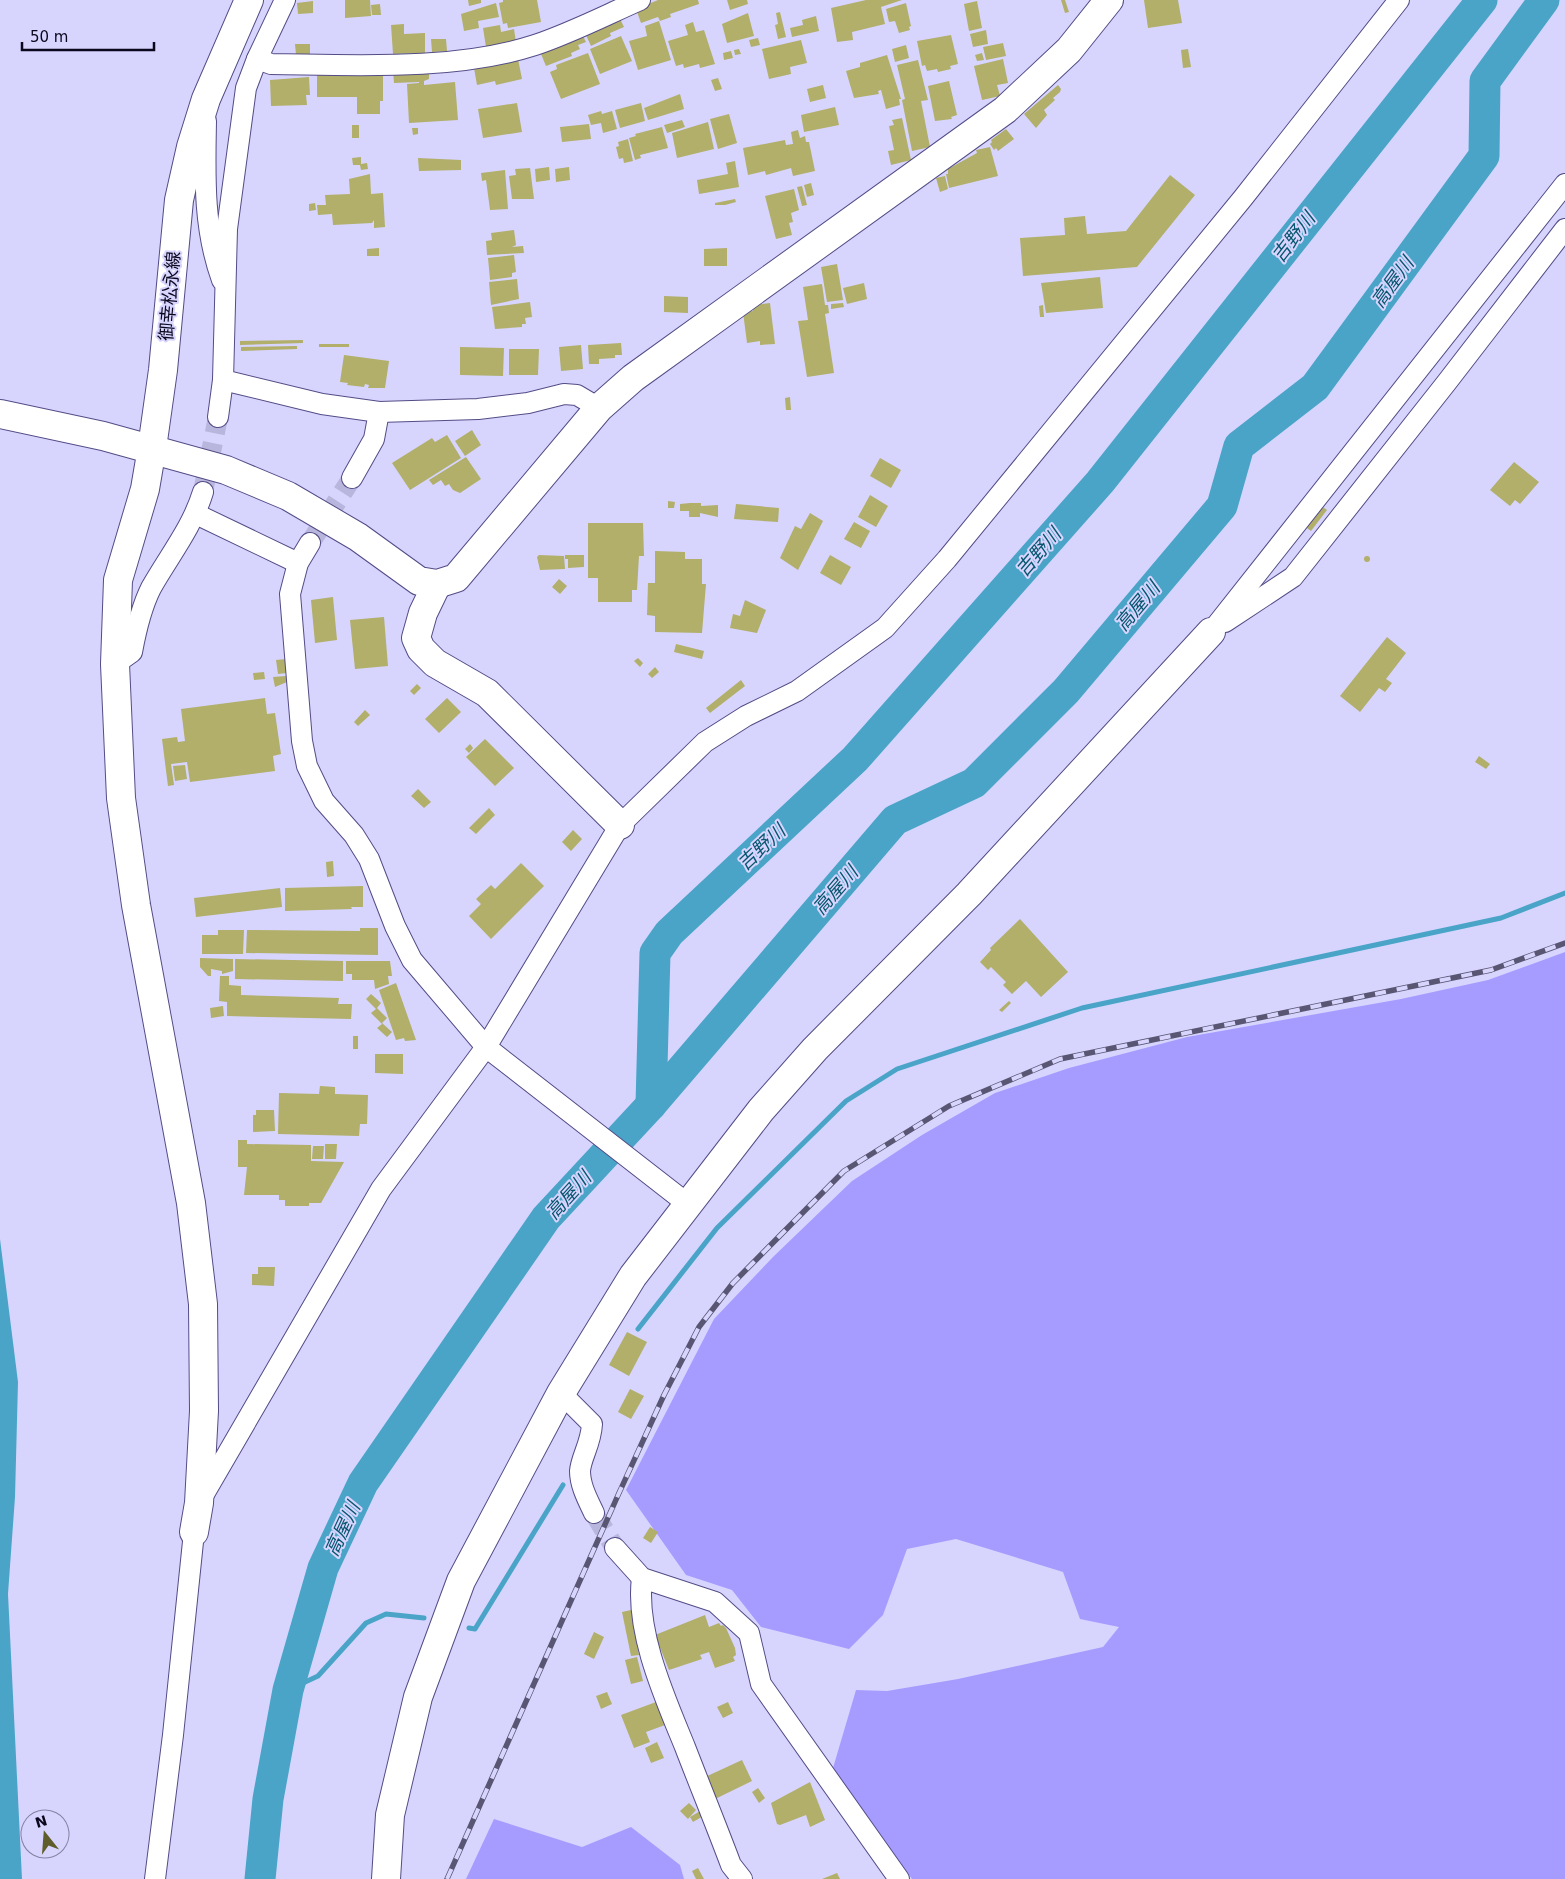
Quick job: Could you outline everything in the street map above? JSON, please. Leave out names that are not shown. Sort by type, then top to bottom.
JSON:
[{"type":"street","name":"御幸松永線","points":[[194,1532],[199,1503],[204,1412],[203,1304],[190,1203],[136,905],[121,798],[115,664],[118,580],[145,489],[152,448],[163,370],[179,200],[191,148],[206,99],[249,0]]},
{"type":"street","points":[[218,417],[223,380],[227,229],[246,88],[257,59],[285,0]]},
{"type":"street","points":[[257,59],[271,64],[388,65],[463,60],[534,45],[640,0]]},
{"type":"street","points":[[0,414],[152,448],[226,470],[288,496],[358,537],[419,581],[437,584],[456,578],[599,408],[633,378],[686,338],[1004,110],[1069,50],[1109,0]]},
{"type":"street","points":[[199,1503],[381,1188],[489,1049],[620,825],[705,742],[746,716],[797,691],[885,628],[954,552],[1243,198],[1399,0]]},
{"type":"street","points":[[206,99],[204,195],[212,254],[226,291]]},
{"type":"street","points":[[386,1879],[390,1815],[418,1696],[460,1581],[561,1393],[633,1276],[761,1110],[815,1049],[969,894],[1211,632],[1565,184]]},
{"type":"street","points":[[1211,632],[1293,577],[1448,382],[1565,229]]},
{"type":"street","points":[[223,380],[322,404],[379,412],[478,409],[528,402],[564,394],[577,395],[599,408]]},
{"type":"street","points":[[352,478],[374,440],[379,412]]},
{"type":"street","points":[[115,664],[132,652],[138,622],[151,590],[196,514],[203,492]]},
{"type":"street","points":[[196,514],[298,563]]},
{"type":"street","points":[[310,543],[298,563],[290,594],[302,741],[307,766],[324,801],[354,835],[369,859],[395,926],[412,960],[489,1049],[689,1205]]},
{"type":"street","points":[[437,584],[423,613],[416,638],[421,649],[435,662],[487,693],[620,825]]},
{"type":"street","points":[[561,1393],[592,1424],[591,1439],[580,1470],[583,1489],[594,1513]]},
{"type":"street","points":[[155,1879],[173,1735],[194,1532]]},
{"type":"street","points":[[615,1548],[642,1578],[715,1602],[749,1634],[761,1684],[899,1879]]},
{"type":"street","points":[[642,1578],[639,1598],[648,1644],[663,1694],[731,1865],[742,1879]]},
{"type":"shaded area","points":[[1565,952],[1565,1879],[912,1879],[833,1768],[856,1690],[887,1691],[958,1679],[1103,1647],[1119,1627],[1080,1619],[1063,1572],[956,1539],[907,1549],[883,1615],[849,1649],[761,1627],[732,1590],[686,1575],[626,1490],[714,1319],[774,1256],[852,1181],[922,1135],[995,1093],[1069,1068],[1187,1037],[1401,999],[1488,980]]},
{"type":"shaded area","points":[[494,1819],[582,1847],[631,1827],[680,1865],[684,1879],[466,1879]]},
{"type":"water","points":[[0,1239],[18,1382],[15,1497],[8,1594],[22,1879],[0,1879]]},
{"type":"building","points":[[345,0],[370,0],[371,16],[345,18]]},
{"type":"building","points":[[468,0],[481,0],[481,3],[469,6]]},
{"type":"building","points":[[503,0],[537,0],[541,22],[508,28],[507,23],[503,24],[499,3],[503,2]]},
{"type":"building","points":[[658,0],[698,0],[699,4],[670,14],[671,17],[660,21],[658,17],[641,23],[636,9]]},
{"type":"building","points":[[727,0],[747,0],[748,4],[730,10]]},
{"type":"building","points":[[866,0],[902,0],[881,7],[885,24],[852,32],[853,40],[837,42],[831,8]]},
{"type":"building","points":[[1061,0],[1065,0],[1069,12],[1065,13]]},
{"type":"building","points":[[1144,0],[1178,0],[1182,23],[1148,28]]},
{"type":"building","points":[[313,1],[313,13],[298,14],[297,3]]},
{"type":"building","points":[[977,1],[982,28],[969,31],[964,4]]},
{"type":"building","points":[[496,3],[499,17],[478,21],[479,28],[464,31],[461,14]]},
{"type":"building","points":[[906,3],[911,26],[909,27],[910,30],[899,33],[895,21],[889,22],[886,9]]},
{"type":"building","points":[[380,4],[381,15],[372,15],[371,5]]},
{"type":"building","points":[[780,12],[786,37],[778,39],[775,25],[778,24],[776,13]]},
{"type":"building","points":[[748,13],[754,36],[727,43],[722,24]]},
{"type":"building","points":[[816,16],[819,31],[792,37],[790,28],[803,25],[802,20]]},
{"type":"building","points":[[620,19],[624,27],[610,33],[611,36],[591,46],[586,35]]},
{"type":"building","points":[[659,21],[671,60],[638,70],[629,41],[647,36],[645,26]]},
{"type":"building","points":[[693,22],[696,32],[704,30],[715,64],[700,68],[699,64],[684,68],[683,64],[676,66],[668,41],[688,35],[685,25]]},
{"type":"building","points":[[404,24],[404,34],[425,33],[425,53],[393,54],[391,25]]},
{"type":"building","points":[[500,25],[501,32],[514,29],[516,42],[486,47],[483,28]]},
{"type":"building","points":[[986,30],[988,44],[973,47],[970,34]]},
{"type":"building","points":[[951,35],[958,64],[950,66],[951,69],[938,72],[937,69],[927,71],[925,65],[922,66],[917,41]]},
{"type":"building","points":[[583,36],[586,42],[578,45],[580,49],[571,53],[572,56],[546,66],[541,54]]},
{"type":"building","points":[[621,36],[632,61],[600,74],[590,49]]},
{"type":"building","points":[[758,38],[760,45],[751,47],[749,40]]},
{"type":"building","points":[[431,39],[446,39],[447,51],[432,52]]},
{"type":"building","points":[[801,40],[807,63],[790,67],[791,74],[769,79],[762,49]]},
{"type":"building","points":[[1003,43],[1006,56],[986,60],[983,47]]},
{"type":"building","points":[[295,44],[310,44],[310,55],[296,55]]},
{"type":"building","points":[[906,45],[909,58],[895,62],[892,49]]},
{"type":"building","points":[[739,49],[741,54],[735,55],[734,50]]},
{"type":"building","points":[[1188,49],[1191,67],[1183,68],[1181,50]]},
{"type":"building","points":[[731,51],[733,58],[724,60],[723,53]]},
{"type":"building","points":[[588,53],[600,84],[561,99],[550,72],[557,69],[556,65]]},
{"type":"building","points":[[982,53],[984,60],[977,61],[975,55]]},
{"type":"building","points":[[887,55],[901,99],[899,99],[900,105],[886,109],[881,90],[878,91],[879,94],[854,98],[846,71],[860,67],[860,63]]},
{"type":"building","points":[[518,59],[522,79],[496,85],[495,81],[477,85],[474,68]]},
{"type":"building","points":[[1003,59],[1008,83],[997,85],[1000,96],[982,100],[974,66]]},
{"type":"building","points":[[918,60],[928,100],[921,101],[930,147],[912,151],[902,100],[905,99],[897,65]]},
{"type":"building","points":[[429,69],[429,79],[424,81],[424,85],[455,82],[458,120],[409,123],[407,84],[419,83],[394,83],[393,71]]},
{"type":"building","points":[[383,72],[383,101],[380,101],[380,114],[357,114],[357,97],[317,97],[317,73]]},
{"type":"building","points":[[309,77],[310,95],[306,95],[307,105],[271,106],[270,80]]},
{"type":"building","points":[[718,78],[722,89],[715,91],[711,80]]},
{"type":"building","points":[[949,81],[957,115],[951,117],[952,119],[935,121],[928,86]]},
{"type":"building","points":[[823,85],[826,98],[810,102],[807,89]]},
{"type":"building","points":[[1058,85],[1061,89],[1060,92],[1053,98],[1055,100],[1044,110],[1047,115],[1036,128],[1024,114]]},
{"type":"building","points":[[680,94],[684,109],[648,120],[644,108]]},
{"type":"building","points":[[517,103],[522,132],[483,138],[478,109]]},
{"type":"building","points":[[641,103],[645,121],[620,128],[615,110]]},
{"type":"building","points":[[835,107],[839,125],[804,132],[801,115]]},
{"type":"building","points":[[601,111],[602,114],[612,111],[617,129],[603,133],[601,123],[591,125],[588,115]]},
{"type":"building","points":[[729,114],[737,143],[718,149],[710,119]]},
{"type":"building","points":[[902,118],[911,160],[891,165],[888,151],[894,150],[889,126],[894,125],[892,120]]},
{"type":"building","points":[[682,120],[685,127],[667,133],[664,125]]},
{"type":"building","points":[[708,122],[714,149],[677,158],[672,133]]},
{"type":"building","points":[[589,124],[591,139],[562,142],[560,127]]},
{"type":"building","points":[[352,125],[359,125],[359,138],[352,138]]},
{"type":"building","points":[[662,127],[668,148],[640,155],[641,158],[635,160],[629,138],[636,136],[635,134]]},
{"type":"building","points":[[412,128],[418,128],[418,134],[413,135]]},
{"type":"building","points":[[1006,129],[1014,139],[998,151],[996,148],[994,150],[990,144],[991,140]]},
{"type":"building","points":[[798,130],[800,138],[805,136],[806,142],[809,142],[815,171],[793,176],[791,168],[766,175],[765,171],[748,175],[743,148],[785,140],[786,145],[793,144],[791,132]]},
{"type":"building","points":[[628,139],[633,161],[624,163],[623,158],[619,159],[616,147],[619,146],[618,142]]},
{"type":"building","points":[[990,147],[998,176],[949,188],[946,174],[948,174],[948,169],[977,153],[976,150]]},
{"type":"building","points":[[361,157],[361,164],[367,163],[368,169],[361,170],[360,165],[353,165],[352,158]]},
{"type":"building","points":[[418,158],[461,160],[461,170],[419,171]]},
{"type":"building","points":[[735,161],[739,187],[699,194],[697,180],[728,174],[726,163]]},
{"type":"building","points":[[549,167],[550,180],[536,182],[535,169]]},
{"type":"building","points":[[569,167],[570,180],[556,182],[555,169]]},
{"type":"building","points":[[530,168],[534,199],[512,199],[509,176],[516,175],[515,169]]},
{"type":"building","points":[[505,170],[508,209],[490,210],[486,180],[482,181],[481,173]]},
{"type":"building","points":[[370,174],[371,194],[383,193],[385,227],[374,228],[374,220],[372,223],[333,225],[332,214],[318,215],[317,205],[326,205],[325,195],[350,194],[349,179]]},
{"type":"building","points":[[1170,175],[1195,195],[1137,267],[1023,276],[1020,238],[1065,235],[1064,218],[1085,216],[1087,234],[1126,231]]},
{"type":"building","points":[[945,176],[948,189],[940,192],[936,178]]},
{"type":"building","points":[[811,183],[814,195],[807,197],[804,185]]},
{"type":"building","points":[[802,186],[807,205],[802,206],[797,187]]},
{"type":"building","points":[[794,189],[799,210],[791,213],[793,222],[789,223],[792,235],[776,239],[765,196]]},
{"type":"building","points":[[735,199],[736,202],[715,205],[715,203]]},
{"type":"building","points":[[315,203],[316,210],[309,211],[309,204]]},
{"type":"building","points":[[514,230],[516,245],[512,247],[523,246],[524,253],[487,255],[486,241],[492,240],[491,233]]},
{"type":"building","points":[[379,248],[379,256],[367,256],[367,249]]},
{"type":"building","points":[[727,248],[727,266],[704,266],[704,249]]},
{"type":"building","points":[[514,255],[516,272],[512,273],[512,277],[490,280],[488,258]]},
{"type":"building","points":[[837,264],[843,300],[827,302],[821,267]]},
{"type":"building","points":[[1100,277],[1103,308],[1046,313],[1041,283]]},
{"type":"building","points":[[517,279],[519,299],[491,305],[489,282]]},
{"type":"building","points":[[864,283],[867,299],[847,304],[843,288]]},
{"type":"building","points":[[822,284],[825,305],[828,305],[829,313],[825,314],[834,373],[807,377],[798,321],[808,320],[803,287]]},
{"type":"building","points":[[664,296],[688,297],[688,313],[664,312]]},
{"type":"building","points":[[530,302],[532,317],[525,318],[526,324],[522,324],[522,327],[495,329],[492,307]]},
{"type":"building","points":[[770,303],[775,344],[760,345],[760,341],[747,343],[743,312],[753,311],[752,305]]},
{"type":"building","points":[[843,303],[844,307],[831,309],[831,304]]},
{"type":"building","points":[[1043,305],[1044,317],[1040,317],[1039,306]]},
{"type":"building","points":[[303,340],[303,343],[240,345],[240,341]]},
{"type":"building","points":[[621,343],[622,355],[615,355],[615,358],[599,359],[599,364],[589,364],[588,345]]},
{"type":"building","points":[[319,344],[349,344],[349,347],[319,347]]},
{"type":"building","points":[[581,345],[583,369],[561,371],[559,347]]},
{"type":"building","points":[[297,346],[297,349],[241,351],[241,347]]},
{"type":"building","points":[[460,347],[504,348],[503,376],[460,375]]},
{"type":"building","points":[[509,349],[539,349],[538,375],[509,375]]},
{"type":"building","points":[[344,355],[389,361],[385,388],[368,388],[369,385],[365,384],[364,387],[347,385],[348,383],[340,382]]},
{"type":"building","points":[[790,397],[791,410],[786,410],[785,398]]},
{"type":"building","points":[[472,430],[481,445],[465,456],[455,441]]},
{"type":"building","points":[[447,435],[461,458],[410,490],[392,463],[432,438],[435,442]]},
{"type":"building","points":[[466,457],[481,479],[460,493],[453,490],[449,484],[445,486],[441,480],[433,485],[429,480]]},
{"type":"building","points":[[880,458],[901,470],[891,488],[870,476]]},
{"type":"building","points":[[1514,462],[1539,482],[1520,504],[1515,500],[1510,506],[1490,490]]},
{"type":"building","points":[[870,495],[888,506],[876,527],[858,517]]},
{"type":"building","points":[[668,501],[675,502],[674,508],[668,508]]},
{"type":"building","points":[[1316,502],[1327,510],[1311,531],[1300,523]]},
{"type":"building","points":[[701,503],[701,506],[718,505],[718,517],[700,513],[700,517],[689,517],[689,511],[680,511],[680,504]]},
{"type":"building","points":[[736,504],[779,508],[778,522],[734,519]]},
{"type":"building","points":[[810,513],[823,521],[798,570],[780,558],[795,526],[801,529]]},
{"type":"building","points":[[854,522],[870,531],[861,548],[844,539]]},
{"type":"building","points":[[588,523],[643,523],[644,556],[639,556],[637,590],[632,590],[632,602],[598,602],[598,578],[588,578]]},
{"type":"building","points":[[655,551],[685,552],[685,559],[702,559],[702,584],[706,584],[702,633],[655,632],[655,616],[647,615],[648,583],[655,583]]},
{"type":"building","points":[[539,555],[564,556],[565,569],[540,570],[537,557]]},
{"type":"building","points":[[565,555],[584,555],[584,567],[568,568],[568,559],[565,559]]},
{"type":"building","points":[[830,555],[851,567],[841,585],[820,573]]},
{"type":"building","points":[[1367,556],[1370,559],[1367,562],[1364,559]]},
{"type":"building","points":[[559,579],[567,586],[560,594],[552,587]]},
{"type":"building","points":[[333,597],[337,640],[315,643],[311,600]]},
{"type":"building","points":[[745,600],[766,610],[757,633],[730,628],[733,614],[740,616]]},
{"type":"building","points":[[384,617],[388,666],[355,669],[350,620]]},
{"type":"building","points":[[1387,637],[1406,653],[1386,679],[1392,683],[1385,692],[1379,688],[1360,712],[1340,696]]},
{"type":"building","points":[[676,644],[704,651],[702,659],[674,652]]},
{"type":"building","points":[[638,658],[643,663],[640,667],[634,661]]},
{"type":"building","points":[[286,659],[287,673],[278,674],[276,660]]},
{"type":"building","points":[[655,667],[659,672],[652,678],[648,674]]},
{"type":"building","points":[[264,672],[265,679],[254,680],[253,673]]},
{"type":"building","points":[[286,676],[287,682],[275,687],[273,677]]},
{"type":"building","points":[[741,680],[745,686],[710,713],[706,708]]},
{"type":"building","points":[[417,684],[421,688],[414,695],[410,691]]},
{"type":"building","points":[[265,698],[267,714],[275,713],[281,754],[273,756],[275,771],[190,782],[187,762],[171,764],[174,785],[168,786],[162,739],[177,737],[178,742],[185,741],[181,709]]},
{"type":"building","points":[[447,698],[461,712],[439,733],[425,719]]},
{"type":"building","points":[[365,710],[370,715],[358,726],[354,722]]},
{"type":"building","points":[[485,739],[514,768],[495,786],[466,757]]},
{"type":"building","points":[[470,744],[473,748],[469,753],[465,749]]},
{"type":"building","points":[[1479,756],[1490,764],[1486,769],[1475,762]]},
{"type":"building","points":[[185,765],[187,779],[175,781],[173,766]]},
{"type":"building","points":[[418,789],[431,802],[424,808],[411,796]]},
{"type":"building","points":[[489,808],[495,815],[476,834],[469,828]]},
{"type":"building","points":[[573,830],[582,839],[571,851],[562,842]]},
{"type":"building","points":[[333,861],[334,876],[327,877],[326,862]]},
{"type":"building","points":[[521,863],[544,886],[491,939],[469,916],[481,904],[476,899],[491,885],[495,889]]},
{"type":"building","points":[[363,886],[363,907],[285,911],[285,888]]},
{"type":"building","points":[[280,888],[282,907],[196,917],[194,898]]},
{"type":"building","points":[[1020,919],[1068,972],[1041,997],[1026,981],[1012,994],[1003,985],[1006,982],[991,967],[988,970],[980,962],[991,950],[990,948]]},
{"type":"building","points":[[360,928],[378,928],[378,955],[246,953],[247,930],[360,931]]},
{"type":"building","points":[[218,930],[244,930],[243,954],[202,954],[202,935],[218,935]]},
{"type":"building","points":[[200,958],[233,959],[233,971],[222,974],[222,971],[211,969],[211,976],[208,976],[200,967]]},
{"type":"building","points":[[235,959],[343,961],[343,981],[235,979]]},
{"type":"building","points":[[346,961],[390,961],[392,976],[388,976],[389,984],[375,989],[374,980],[352,980],[352,974],[346,974]]},
{"type":"building","points":[[220,976],[229,976],[229,985],[241,986],[241,995],[339,998],[338,1004],[352,1004],[351,1019],[227,1016],[227,1002],[219,1001]]},
{"type":"building","points":[[396,983],[416,1040],[405,1041],[404,1038],[396,1040],[379,990]]},
{"type":"building","points":[[371,994],[381,1003],[377,1008],[387,1018],[382,1023],[392,1032],[387,1037],[377,1028],[382,1024],[371,1013],[376,1009],[366,999]]},
{"type":"building","points":[[1009,1001],[1011,1003],[1002,1012],[999,1010]]},
{"type":"building","points":[[223,1006],[224,1016],[211,1018],[210,1008]]},
{"type":"building","points":[[353,1036],[358,1036],[358,1049],[353,1049]]},
{"type":"building","points":[[375,1054],[403,1054],[403,1074],[375,1073]]},
{"type":"building","points":[[320,1086],[335,1087],[335,1094],[368,1095],[367,1124],[360,1124],[359,1136],[278,1134],[279,1093],[319,1094]]},
{"type":"building","points":[[256,1110],[274,1110],[275,1131],[253,1132],[253,1115],[256,1115]]},
{"type":"building","points":[[238,1140],[247,1140],[247,1144],[311,1145],[311,1161],[344,1162],[321,1203],[309,1203],[309,1206],[285,1206],[285,1200],[279,1200],[279,1195],[244,1195],[247,1167],[238,1167]]},
{"type":"building","points":[[325,1144],[337,1144],[336,1159],[325,1159]]},
{"type":"building","points":[[313,1146],[324,1146],[323,1159],[312,1159]]},
{"type":"building","points":[[258,1267],[275,1267],[274,1286],[252,1285],[252,1274],[258,1274]]},
{"type":"building","points":[[627,1332],[647,1342],[629,1376],[609,1365]]},
{"type":"building","points":[[630,1389],[644,1396],[631,1419],[618,1412]]},
{"type":"building","points":[[650,1527],[658,1532],[651,1543],[643,1538]]},
{"type":"building","points":[[631,1610],[639,1655],[631,1656],[622,1612]]},
{"type":"building","points":[[705,1615],[709,1627],[719,1623],[726,1628],[735,1648],[736,1655],[733,1657],[735,1661],[715,1668],[709,1652],[700,1655],[702,1659],[669,1670],[655,1635]]},
{"type":"building","points":[[594,1632],[604,1637],[594,1659],[584,1654]]},
{"type":"building","points":[[637,1657],[643,1681],[631,1684],[625,1660]]},
{"type":"building","points":[[607,1692],[612,1704],[601,1709],[596,1696]]},
{"type":"building","points":[[656,1702],[665,1725],[646,1732],[650,1742],[634,1748],[621,1715]]},
{"type":"building","points":[[728,1702],[733,1713],[723,1718],[717,1707]]},
{"type":"building","points":[[657,1742],[664,1758],[651,1763],[645,1748]]},
{"type":"building","points":[[742,1760],[752,1781],[713,1800],[703,1778]]},
{"type":"building","points":[[810,1782],[825,1820],[810,1827],[806,1815],[780,1825],[777,1824],[771,1803]]},
{"type":"building","points":[[758,1788],[765,1798],[759,1803],[752,1792]]},
{"type":"building","points":[[689,1803],[696,1810],[688,1819],[680,1811]]},
{"type":"building","points":[[702,1810],[705,1815],[693,1822],[690,1817]]},
{"type":"building","points":[[698,1868],[704,1879],[696,1879],[692,1871]]},
{"type":"building","points":[[837,1873],[840,1879],[822,1879]]},
{"type":"waterway","name":"吉野川","points":[[651,1105],[655,953],[669,933],[855,759],[1100,482],[1482,0]]},
{"type":"waterway","name":"高屋川","points":[[260,1879],[268,1799],[288,1690],[323,1568],[363,1483],[546,1218],[651,1105],[895,820],[974,783],[1066,691],[1222,506],[1239,446],[1315,387],[1484,156],[1485,81],[1544,0]]},
{"type":"waterway","points":[[638,1329],[717,1228],[846,1101],[897,1069],[1082,1008],[1501,918],[1565,893]]},
{"type":"waterway","points":[[469,1628],[475,1629],[563,1485]]},
{"type":"waterway","points":[[288,1690],[318,1676],[366,1623],[386,1614],[424,1618]]},
{"type":"tunnel","points":[[203,492],[218,417]]},
{"type":"tunnel","points":[[310,543],[352,478]]},
{"type":"tunnel","points":[[594,1513],[615,1548]]},
{"type":"railway","points":[[447,1879],[619,1493],[664,1395],[699,1327],[733,1283],[844,1171],[949,1106],[1060,1059],[1491,970],[1565,943]]}]
